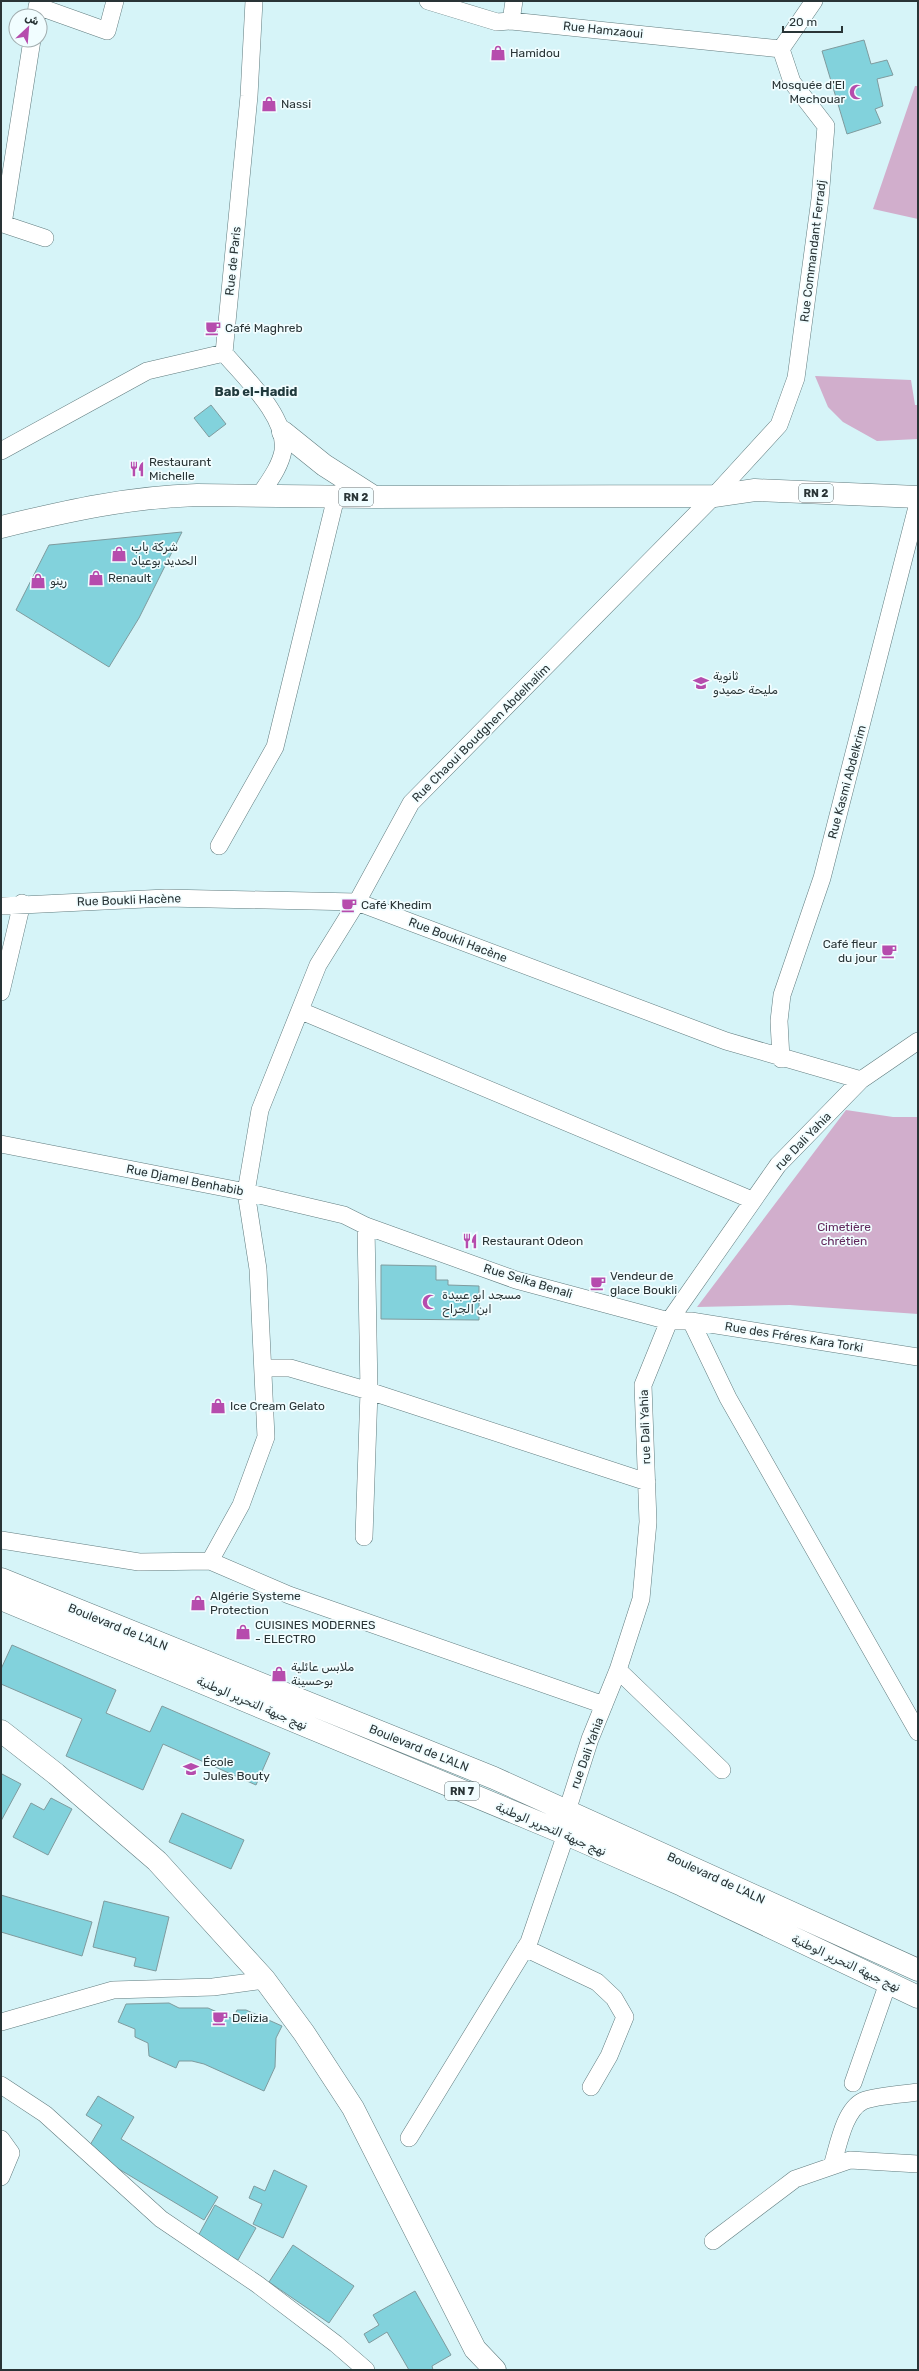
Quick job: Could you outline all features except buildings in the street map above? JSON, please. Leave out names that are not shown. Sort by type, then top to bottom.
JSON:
[{"type":"main road","points":[[282,432],[324,465],[375,497]]},
{"type":"main road","name":"RN 2","points":[[1,527],[81,507],[169,496],[714,496],[754,490],[918,498]]},
{"type":"main road","name":"Boulevard de L'ALN","points":[[1,1579],[494,1778],[918,1970]]},
{"type":"main road","name":"نهج جبهة التحرير الوطنية","points":[[1,1599],[566,1834],[682,1885],[918,1997]]},
{"type":"main road","points":[[1,1731],[56,1774],[158,1861],[265,1980],[304,2033],[353,2108],[475,2349],[495,2370]]},
{"type":"street","points":[[48,10],[107,31],[115,1]]},
{"type":"street","name":"Rue de Paris","points":[[224,352],[249,96],[254,1]]},
{"type":"street","name":"Rue Hamzaoui","points":[[428,1],[497,22],[511,21],[781,49]]},
{"type":"street","points":[[511,21],[514,1]]},
{"type":"street","points":[[781,49],[814,1]]},
{"type":"street","points":[[31,48],[3,224],[45,238]]},
{"type":"street","name":"Rue Commandant Ferradj","points":[[714,496],[779,425],[796,378],[820,199],[826,126],[792,82],[781,49]]},
{"type":"street","points":[[1,451],[147,371],[224,352],[270,409],[282,432],[283,451],[276,471],[260,495]]},
{"type":"street","points":[[218,846],[275,747],[336,496]]},
{"type":"street","name":"Rue Chaoui Boudghen Abdelhalim","points":[[210,1561],[241,1506],[266,1437],[258,1269],[246,1192],[260,1110],[301,1011],[318,965],[357,902],[411,804],[714,496]]},
{"type":"street","name":"Rue Kasmi Abdelkrim","points":[[782,1059],[779,1021],[782,995],[822,878],[918,503]]},
{"type":"street","name":"Rue Boukli Hacène","points":[[1,906],[22,903],[166,898],[357,902],[726,1041],[782,1059],[861,1080]]},
{"type":"street","points":[[1,992],[22,903]]},
{"type":"street","points":[[301,1011],[752,1200]]},
{"type":"street","name":"rue Dali Yahia","points":[[408,2138],[529,1942],[566,1834],[567,1811],[590,1739],[618,1670],[641,1599],[648,1522],[643,1385],[669,1321],[752,1200],[778,1165],[861,1080],[918,1041]]},
{"type":"street","name":"Rue Djamel Benhabib","points":[[1,1144],[246,1192],[344,1215],[366,1226]]},
{"type":"street","points":[[364,1537],[369,1392],[366,1226]]},
{"type":"street","name":"Rue Selka Benali","points":[[366,1226],[516,1280],[669,1321]]},
{"type":"street","name":"Rue des Fréres Kara Torki","points":[[669,1321],[691,1321],[918,1357]]},
{"type":"street","points":[[691,1321],[728,1398],[918,1732]]},
{"type":"street","points":[[263,1368],[290,1368],[647,1482]]},
{"type":"street","points":[[7,1542],[139,1562],[210,1561],[289,1595],[604,1705]]},
{"type":"street","points":[[618,1670],[722,1770]]},
{"type":"street","points":[[525,1948],[597,1982],[614,1998],[625,2017],[609,2056],[592,2087]]},
{"type":"street","points":[[1,2022],[113,1990],[213,1987],[265,1980]]},
{"type":"street","points":[[853,2083],[888,1983]]},
{"type":"street","points":[[1,2085],[45,2114],[161,2219],[257,2284],[336,2344],[366,2370]]},
{"type":"street","points":[[832,2166],[843,2129],[854,2108],[864,2100],[918,2092]]},
{"type":"street","points":[[1,2139],[11,2153],[1,2177]]},
{"type":"street","points":[[713,2241],[795,2179],[850,2160],[918,2164]]},
{"type":"green space","points":[[915,86],[918,86],[918,219],[873,209]]},
{"type":"green space","points":[[815,376],[911,380],[915,405],[918,405],[918,439],[877,441],[843,422],[828,407]]},
{"type":"green space","name":"Cimetière chrétien","points":[[846,1110],[893,1117],[918,1117],[918,1314],[790,1305],[697,1307]]},
{"type":"place","name":"Hamidou","points":[[498,53]]},
{"type":"place","name":"Mosquée d'El Mechouar","points":[[857,92]]},
{"type":"place","name":"Nassi","points":[[269,104]]},
{"type":"place","name":"Café Maghreb","points":[[213,328]]},
{"type":"place","name":"Restaurant Michelle","points":[[137,469]]},
{"type":"place","name":"شركة باب الحديد بوعياد","points":[[119,554]]},
{"type":"place","name":"Renault","points":[[96,578]]},
{"type":"place","name":"رينو","points":[[38,581]]},
{"type":"place","name":"ثانوية مليحة حميدو","points":[[701,683]]},
{"type":"place","name":"Café Khedim","points":[[349,905]]},
{"type":"place","name":"Café fleur du jour","points":[[889,951]]},
{"type":"place","name":"Restaurant Odeon","points":[[470,1241]]},
{"type":"place","name":"Vendeur de glace Boukli","points":[[598,1283]]},
{"type":"place","name":"مسجد ابو عبيدة ابن الجراح","points":[[430,1302]]},
{"type":"place","name":"Ice Cream Gelato","points":[[218,1406]]},
{"type":"place","name":"Algérie Systeme Protection","points":[[198,1603]]},
{"type":"place","name":"CUISINES MODERNES - ELECTRO","points":[[243,1632]]},
{"type":"place","name":"ملابس عائلية بوحسينة","points":[[279,1674]]},
{"type":"place","name":"École Jules Bouty","points":[[191,1769]]},
{"type":"place","name":"Delizia","points":[[220,2018]]},
{"type":"district","name":"Bab el-Hadid","points":[[256,391]]}]
